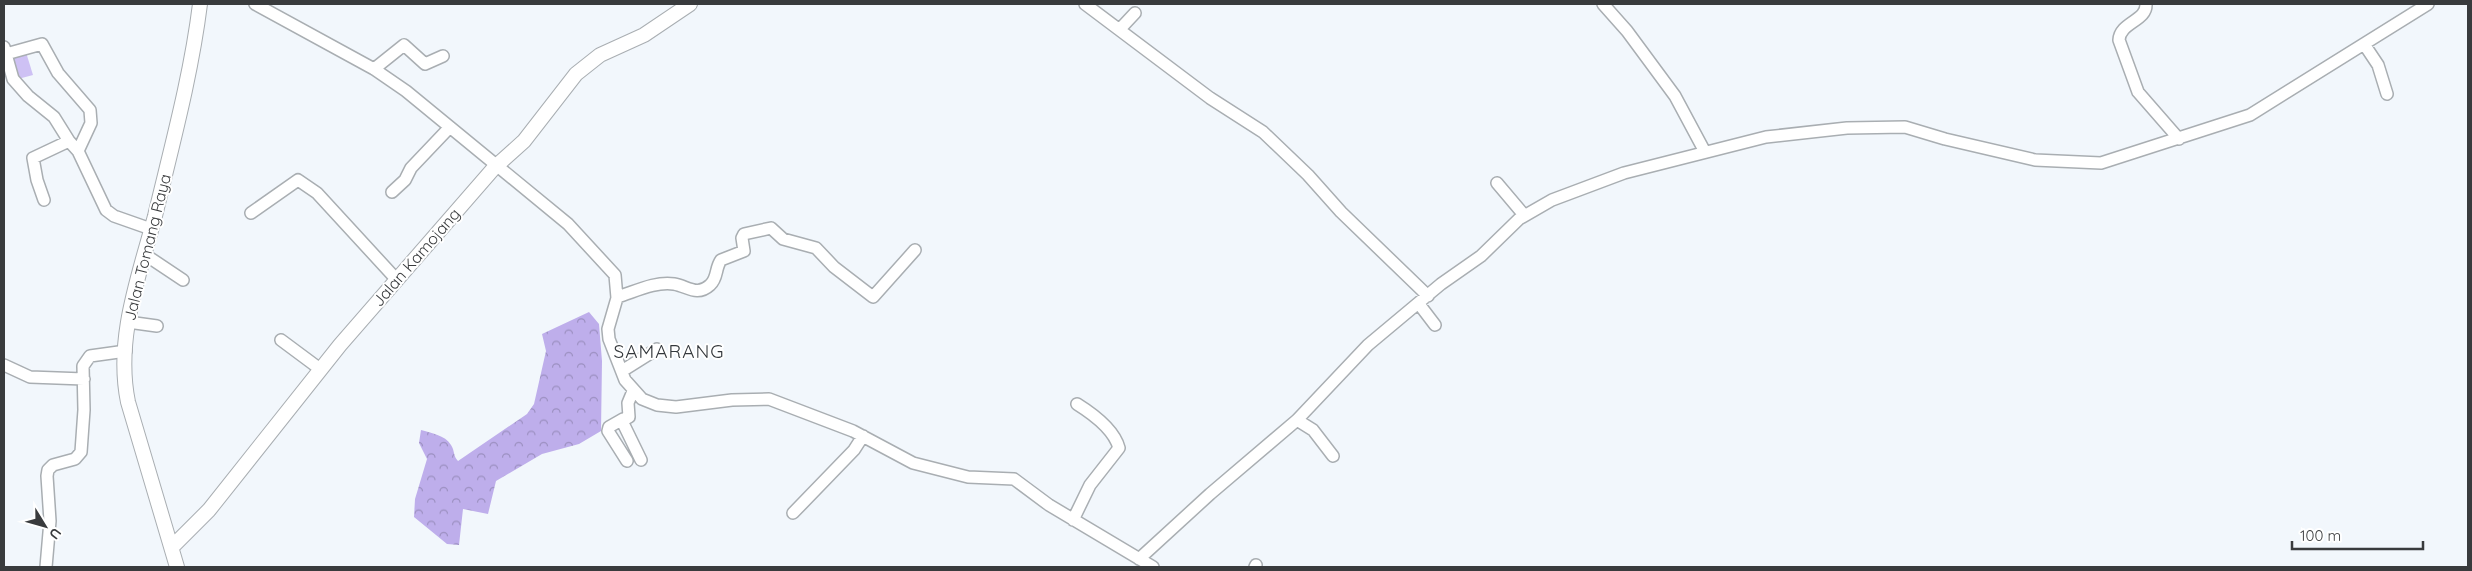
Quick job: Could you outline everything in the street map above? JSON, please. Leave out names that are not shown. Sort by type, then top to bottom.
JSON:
[{"type":"main road","name":"Jalan Tomang Raya","points":[[177,567],[128,402],[126,351],[128,322],[133,294],[185,96],[200,4]]},
{"type":"main road","name":"Jalan Kamojang","points":[[172,547],[209,510],[320,369],[497,165],[524,141],[581,70],[600,55],[644,35],[690,4]]},
{"type":"street","points":[[255,4],[374,69],[406,91],[568,224],[606,265],[616,280],[616,297],[608,335],[622,371],[633,391],[648,402],[676,407],[732,400],[769,399],[863,436],[908,461],[927,468],[968,477],[1014,480],[1073,520],[1153,567]]},
{"type":"street","points":[[1603,4],[1627,31],[1675,96],[1705,152]]},
{"type":"street","points":[[2146,4],[2143,13],[2121,31],[2119,40],[2138,92],[2179,139]]},
{"type":"street","points":[[1140,559],[1217,488],[1297,420],[1368,345],[1481,256],[1524,215],[1552,200],[1624,173],[1766,137],[1803,132],[1905,127],[1945,140],[2035,160],[2097,163],[2179,139],[2250,115],[2428,4]]},
{"type":"street","points":[[1093,6],[1210,98],[1263,132],[1308,174],[1424,300],[1435,325]]},
{"type":"street","points":[[1120,29],[1135,13]]},
{"type":"street","points":[[78,151],[91,123],[90,110],[58,73],[42,44],[5,50],[8,74],[28,96],[54,118],[78,151],[106,210],[114,216],[151,229]]},
{"type":"street","points":[[2364,44],[2378,65],[2387,94]]},
{"type":"street","points":[[374,69],[404,45],[425,64],[443,56]]},
{"type":"street","points":[[392,192],[405,180],[411,168],[450,127]]},
{"type":"street","points":[[44,200],[33,158],[69,141]]},
{"type":"street","points":[[251,213],[298,180],[317,193],[397,280]]},
{"type":"street","points":[[1497,183],[1524,215]]},
{"type":"street","points":[[616,297],[660,285],[676,284],[690,290],[704,289],[716,278],[721,260],[744,252],[744,234],[771,228],[775,229],[783,239],[816,248],[834,267],[873,297],[915,250]]},
{"type":"street","points":[[144,254],[183,280]]},
{"type":"street","points":[[128,322],[157,326]]},
{"type":"street","points":[[281,340],[320,369]]},
{"type":"street","points":[[622,371],[657,349]]},
{"type":"street","points":[[46,567],[50,521],[47,473],[53,465],[75,459],[81,452],[84,366],[90,356],[126,351]]},
{"type":"street","points":[[4,365],[30,377],[84,379]]},
{"type":"street","points":[[627,461],[608,431],[609,427],[629,417],[628,403],[633,391]]},
{"type":"street","points":[[1073,520],[1086,492],[1119,448],[1116,439],[1108,430],[1091,413],[1077,404]]},
{"type":"street","points":[[623,419],[642,460]]},
{"type":"street","points":[[1297,420],[1313,430],[1333,456]]},
{"type":"street","points":[[793,513],[854,450],[863,436]]},
{"type":"green space","points":[[589,312],[599,324],[602,361],[601,431],[579,444],[542,454],[496,481],[488,514],[463,509],[459,545],[447,544],[414,517],[415,499],[427,459],[419,443],[421,430],[445,439],[451,445],[458,461],[527,414],[534,404],[546,351],[542,334]]},
{"type":"shaded area","points":[[25,49],[33,75],[18,79],[10,54]]},
{"type":"district","name":"SAMARANG","points":[[669,351]]}]
